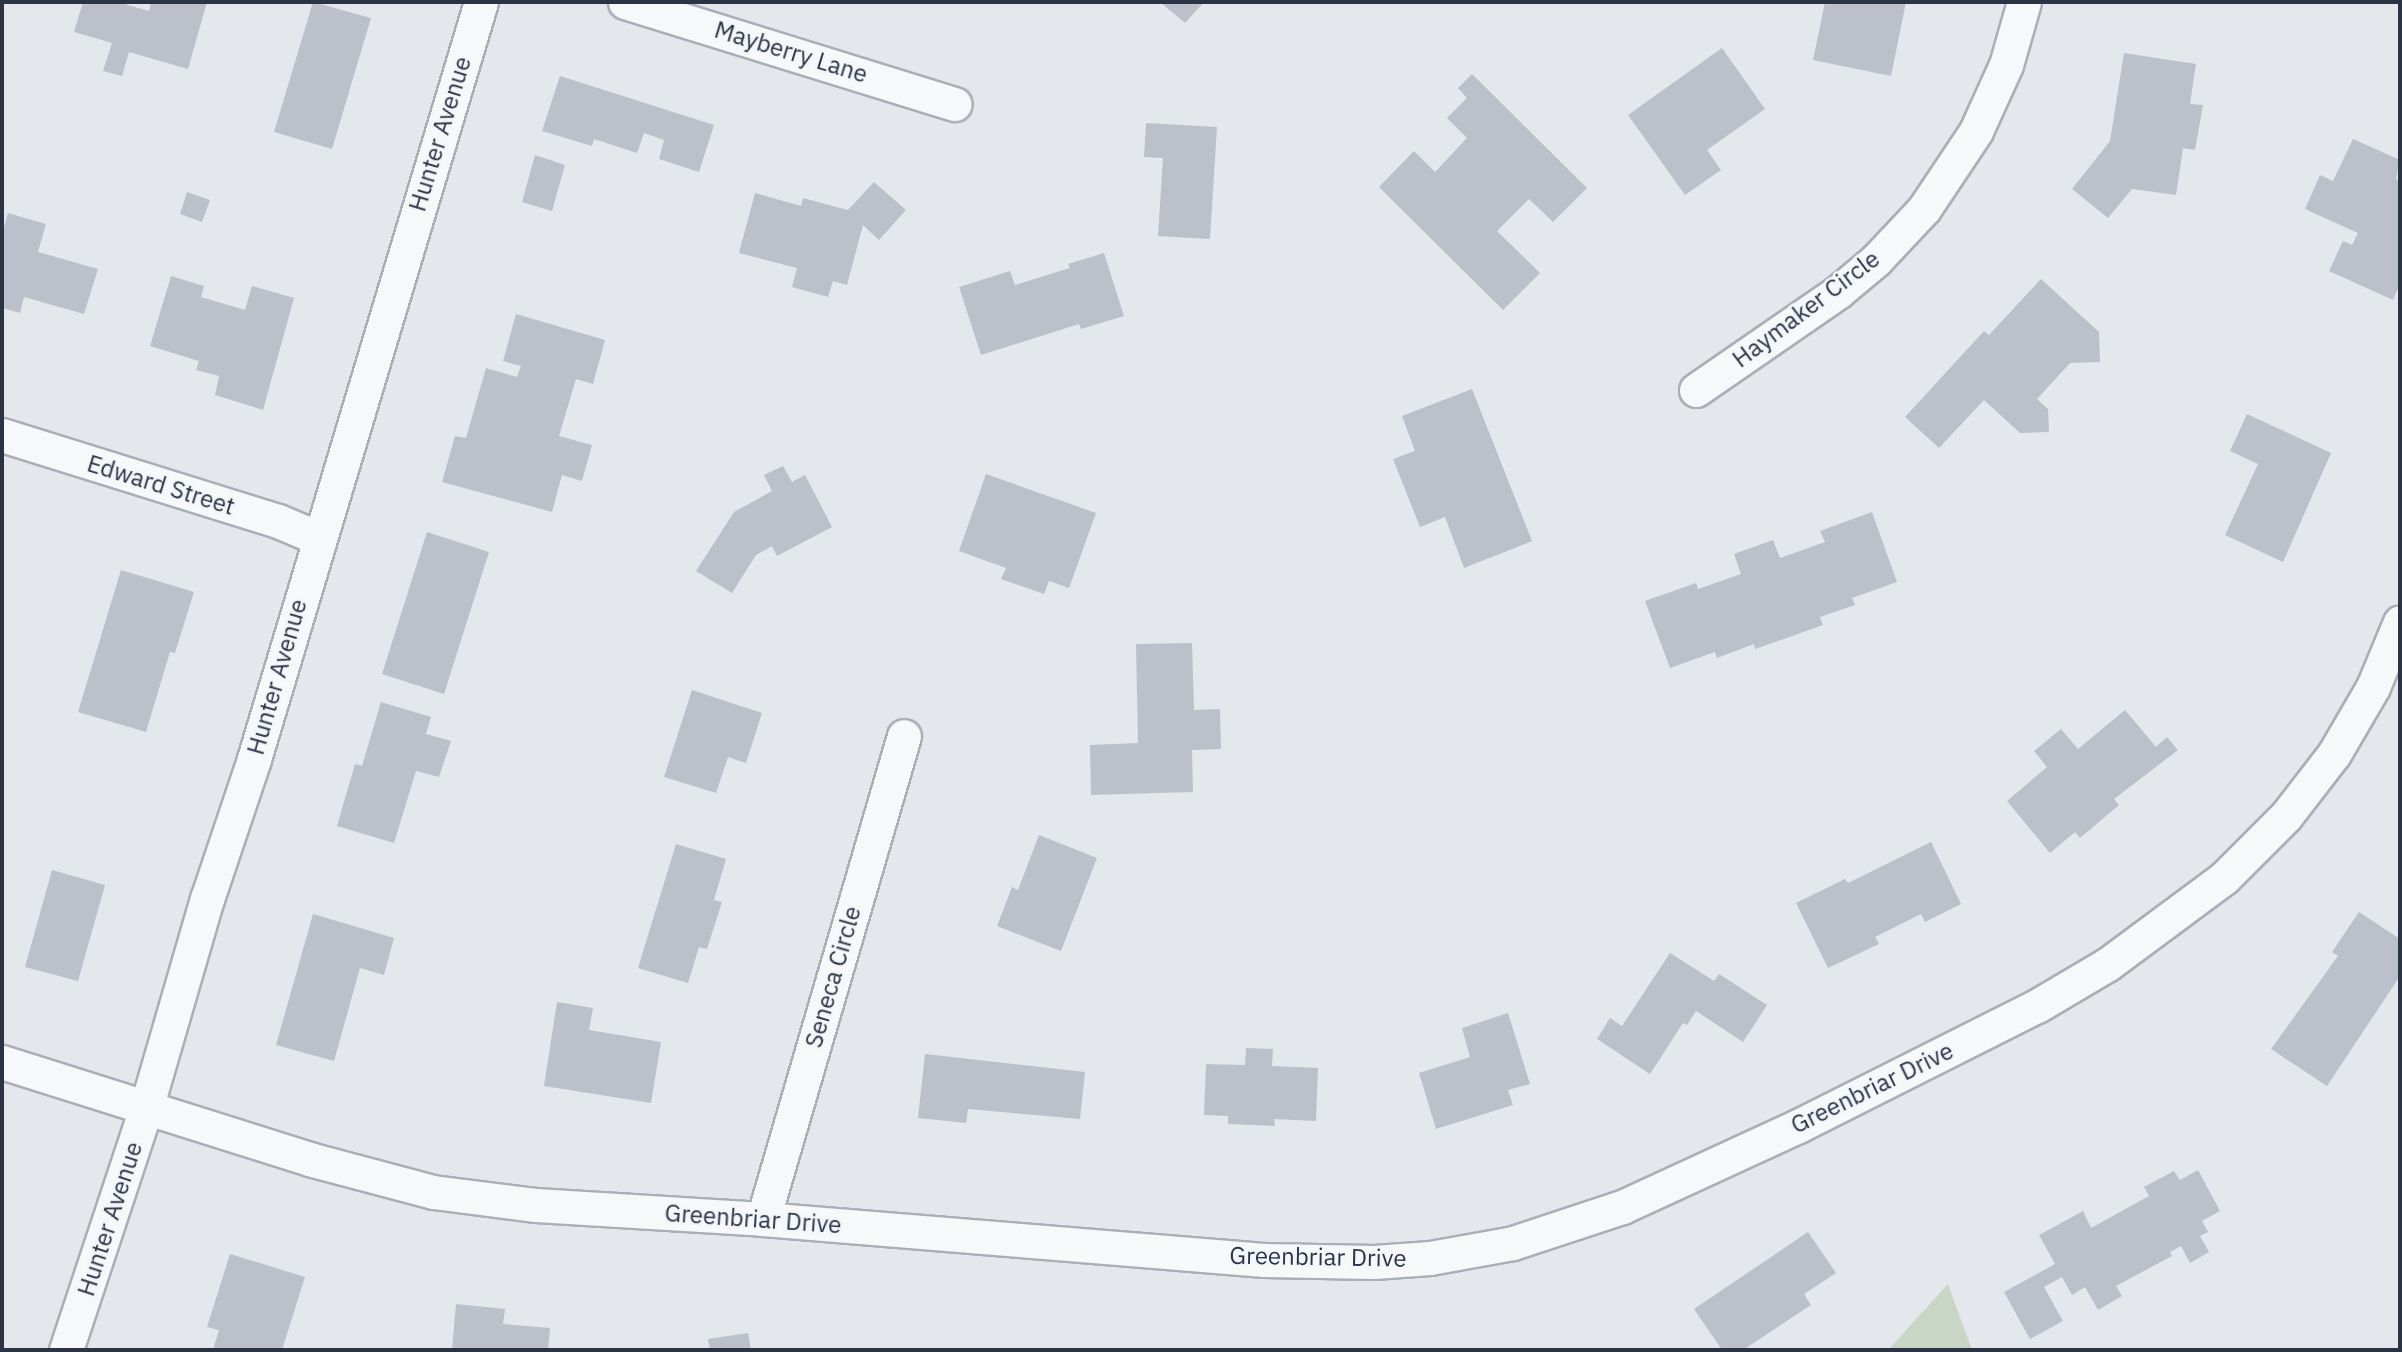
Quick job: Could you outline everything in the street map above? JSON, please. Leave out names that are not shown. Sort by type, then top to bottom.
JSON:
[{"type":"street","name":"Hunter Avenue","points":[[66,1350],[147,1105],[207,899],[254,759],[318,538],[481,2]]},
{"type":"street","name":"Mayberry Lane","points":[[625,2],[955,104]]},
{"type":"street","name":"Haymaker Circle","points":[[1696,390],[1838,292],[1875,260],[1924,209],[1976,131],[2006,65],[2024,2]]},
{"type":"street","name":"Edward Street","points":[[2,435],[278,522],[318,538]]},
{"type":"street","name":"Greenbriar Drive","points":[[2,1062],[147,1105],[309,1159],[433,1192],[536,1205],[763,1219],[1264,1260],[1374,1262],[1430,1258],[1513,1244],[1622,1207],[1798,1126],[2037,1006],[2108,964],[2224,878],[2286,816],[2334,754],[2373,687],[2400,622]]},
{"type":"street","name":"Seneca Circle","points":[[763,1219],[904,736]]},
{"type":"green space","points":[[1948,1284],[1972,1350],[1888,1350]]},
{"type":"building","points":[[83,2],[117,2],[149,11],[151,2],[207,2],[188,69],[129,52],[122,76],[103,71],[112,43],[74,32]]},
{"type":"building","points":[[313,2],[371,18],[332,149],[274,132]]},
{"type":"building","points":[[1160,2],[1204,2],[1185,23]]},
{"type":"building","points":[[1825,2],[1906,2],[1891,76],[1813,60]]},
{"type":"building","points":[[1722,48],[1765,109],[1707,150],[1721,170],[1685,195],[1628,115]]},
{"type":"building","points":[[2124,53],[2196,64],[2190,104],[2203,105],[2195,150],[2183,148],[2176,195],[2132,189],[2108,218],[2072,189],[2110,141]]},
{"type":"building","points":[[1472,74],[1587,188],[1553,222],[1529,199],[1497,231],[1540,273],[1503,310],[1379,187],[1414,151],[1435,172],[1467,138],[1447,118],[1467,98],[1458,88]]},
{"type":"building","points":[[560,76],[714,125],[699,172],[659,159],[664,140],[644,133],[637,153],[594,139],[592,146],[542,131]]},
{"type":"building","points":[[1146,123],[1217,127],[1210,239],[1158,236],[1163,158],[1144,157]]},
{"type":"building","points":[[2353,139],[2400,160],[2396,179],[2400,181],[2400,284],[2393,300],[2329,271],[2343,241],[2352,245],[2358,233],[2305,209],[2320,175],[2333,181]]},
{"type":"building","points":[[535,155],[565,165],[552,211],[522,202]]},
{"type":"building","points":[[874,182],[906,210],[879,240],[863,225],[847,285],[833,281],[828,297],[792,287],[797,268],[739,253],[755,193],[801,206],[803,198],[848,210]]},
{"type":"building","points":[[187,192],[210,200],[202,222],[180,214]]},
{"type":"building","points":[[8,213],[46,224],[38,252],[98,269],[84,314],[24,297],[20,313],[2,308],[2,234]]},
{"type":"building","points":[[1104,253],[1124,316],[1081,329],[1079,324],[981,355],[959,287],[1010,271],[1015,285],[1070,268],[1068,264]]},
{"type":"building","points":[[171,276],[204,286],[201,297],[245,310],[252,286],[294,298],[263,410],[215,395],[219,376],[196,370],[199,361],[150,346]]},
{"type":"building","points":[[2041,279],[2099,332],[2100,362],[2070,363],[2037,399],[2048,409],[2049,432],[2020,433],[1984,400],[1939,448],[1905,417],[1984,331],[1989,335]]},
{"type":"building","points":[[516,314],[605,340],[593,384],[576,379],[559,436],[592,445],[582,481],[562,475],[552,512],[442,482],[455,436],[466,438],[486,368],[517,377],[521,366],[503,361]]},
{"type":"building","points":[[1472,389],[1532,541],[1464,568],[1445,517],[1420,527],[1393,459],[1415,451],[1402,416]]},
{"type":"building","points":[[2247,414],[2331,453],[2283,562],[2225,535],[2258,464],[2230,451]]},
{"type":"building","points":[[783,466],[792,482],[805,475],[832,527],[777,556],[772,546],[756,555],[732,593],[696,571],[734,512],[772,491],[764,475]]},
{"type":"building","points":[[986,474],[1096,513],[1069,588],[1049,581],[1044,594],[1001,579],[1006,568],[959,551]]},
{"type":"building","points":[[1872,512],[1897,582],[1852,598],[1855,605],[1820,617],[1823,625],[1755,649],[1754,644],[1717,658],[1715,652],[1670,668],[1645,601],[1696,583],[1698,589],[1741,574],[1734,554],[1773,540],[1780,558],[1825,542],[1820,531]]},
{"type":"building","points":[[427,532],[489,552],[444,694],[382,674]]},
{"type":"building","points":[[121,570],[194,592],[175,653],[170,652],[146,732],[78,712]]},
{"type":"building","points":[[1192,643],[1194,710],[1220,709],[1221,749],[1192,750],[1193,792],[1091,795],[1090,745],[1138,743],[1136,644]]},
{"type":"building","points":[[692,690],[762,713],[746,763],[728,757],[716,793],[664,777]]},
{"type":"building","points":[[381,702],[431,717],[426,734],[451,741],[439,777],[416,771],[394,843],[337,826],[355,764],[362,766]]},
{"type":"building","points":[[2125,710],[2156,747],[2167,737],[2178,750],[2114,799],[2119,805],[2080,838],[2075,832],[2050,853],[2007,801],[2047,767],[2034,751],[2061,729],[2078,749]]},
{"type":"building","points":[[1039,835],[1097,858],[1061,951],[997,926],[1012,887],[1018,890]]},
{"type":"building","points":[[1931,842],[1961,904],[1925,922],[1921,914],[1875,937],[1879,944],[1828,968],[1796,903],[1845,879],[1848,883]]},
{"type":"building","points":[[676,844],[726,859],[714,900],[722,902],[707,949],[699,947],[688,983],[638,968]]},
{"type":"building","points":[[52,870],[105,885],[78,981],[25,967]]},
{"type":"building","points":[[2359,912],[2400,939],[2400,976],[2327,1086],[2271,1049],[2338,956],[2332,952]]},
{"type":"building","points":[[313,914],[394,938],[384,975],[360,968],[334,1061],[276,1045]]},
{"type":"building","points":[[1670,953],[1714,981],[1719,974],[1767,1005],[1743,1042],[1696,1011],[1687,1025],[1683,1023],[1650,1074],[1597,1039],[1610,1018],[1622,1026]]},
{"type":"building","points":[[557,1002],[593,1008],[589,1030],[661,1042],[651,1103],[544,1086]]},
{"type":"building","points":[[1508,1013],[1530,1084],[1508,1090],[1513,1105],[1436,1129],[1419,1073],[1470,1057],[1462,1028]]},
{"type":"building","points":[[1246,1048],[1273,1049],[1272,1066],[1318,1068],[1316,1121],[1274,1119],[1275,1126],[1228,1124],[1228,1116],[1204,1115],[1206,1064],[1245,1065]]},
{"type":"building","points":[[925,1054],[1085,1072],[1080,1119],[968,1109],[966,1123],[918,1118]]},
{"type":"building","points":[[2198,1170],[2220,1211],[2202,1221],[2208,1232],[2200,1236],[2209,1252],[2190,1263],[2181,1246],[2170,1252],[2172,1256],[2116,1286],[2122,1296],[2098,1310],[2085,1287],[2072,1295],[2062,1277],[2044,1287],[2063,1321],[2030,1339],[2004,1292],[2055,1264],[2039,1235],[2083,1211],[2091,1228],[2149,1196],[2144,1187],[2174,1171],[2180,1180]]},
{"type":"building","points":[[1808,1232],[1836,1273],[1804,1294],[1811,1305],[1743,1350],[1722,1350],[1694,1309]]},
{"type":"building","points":[[230,1254],[305,1277],[282,1350],[213,1350],[219,1330],[207,1327]]},
{"type":"building","points":[[456,1304],[505,1309],[503,1324],[550,1328],[548,1350],[452,1350]]},
{"type":"building","points":[[748,1333],[751,1350],[710,1350],[708,1339]]}]
